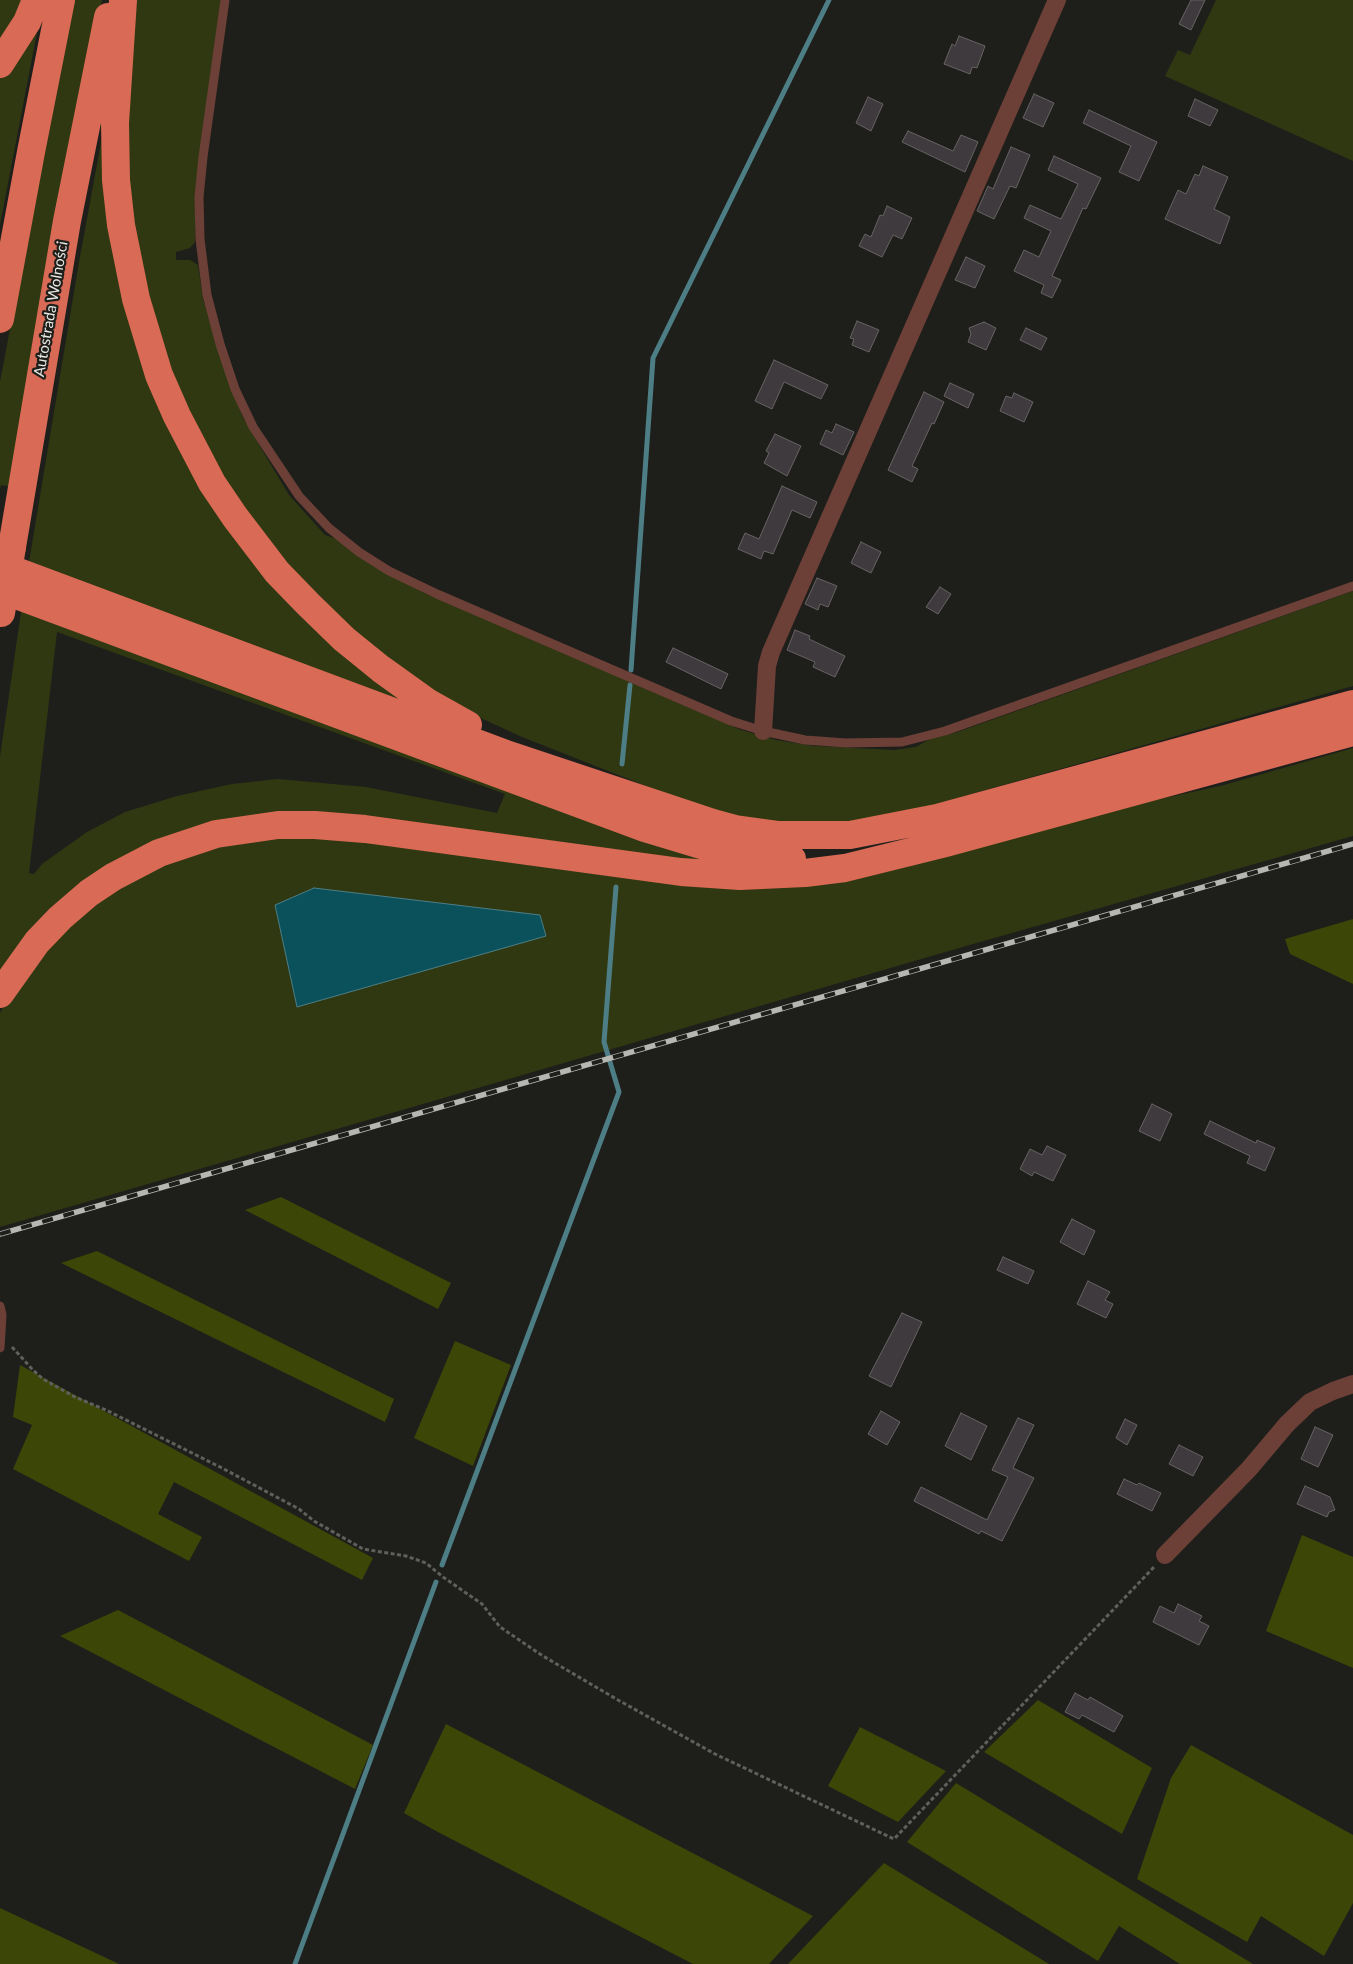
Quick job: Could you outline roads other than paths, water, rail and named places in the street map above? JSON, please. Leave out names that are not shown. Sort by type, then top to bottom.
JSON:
[{"type":"highway","points":[[0,64],[27,22],[36,0]]},
{"type":"highway","points":[[0,319],[61,0]]},
{"type":"highway","name":"Autostrada Wolności","points":[[0,607],[6,556],[60,258],[111,0]]},
{"type":"highway","points":[[123,0],[115,123],[116,180],[125,245],[136,299],[159,374],[177,416],[212,483],[277,572],[344,639],[427,702],[465,724],[592,782]]},
{"type":"highway","points":[[6,556],[509,755],[682,814],[735,829],[779,835],[850,835],[936,818],[1353,704]]},
{"type":"highway","points":[[0,607],[682,840],[718,850],[772,858],[842,860],[881,857]]},
{"type":"highway","points":[[0,994],[18,966],[37,942],[60,918],[89,893],[113,877],[158,853],[198,839],[238,830],[299,824],[332,826],[629,866],[733,876],[822,871],[844,868],[881,857],[952,841],[1353,732]]},
{"type":"street","points":[[763,731],[768,666],[771,652],[1058,0]]},
{"type":"street","points":[[1165,1555],[1249,1469],[1293,1418],[1310,1402],[1353,1384]]},
{"type":"lane","points":[[225,0],[199,197],[200,239],[207,295],[220,344],[239,397],[253,427],[299,496],[329,528],[359,552],[389,571],[437,594],[731,721],[763,731],[805,740],[846,743],[902,742],[945,731],[1353,586]]},
{"type":"lane","points":[[0,1306],[2,1315],[0,1344]]},
{"type":"water","points":[[314,888],[540,915],[546,936],[297,1007],[275,905]]},
{"type":"waterway","points":[[631,670],[653,358],[829,0]]},
{"type":"waterway","points":[[622,764],[630,685]]},
{"type":"waterway","points":[[442,1565],[619,1092],[604,1042],[616,887]]},
{"type":"waterway","points":[[295,1964],[436,1582]]},
{"type":"railway","points":[[0,1234],[1353,844]]}]
